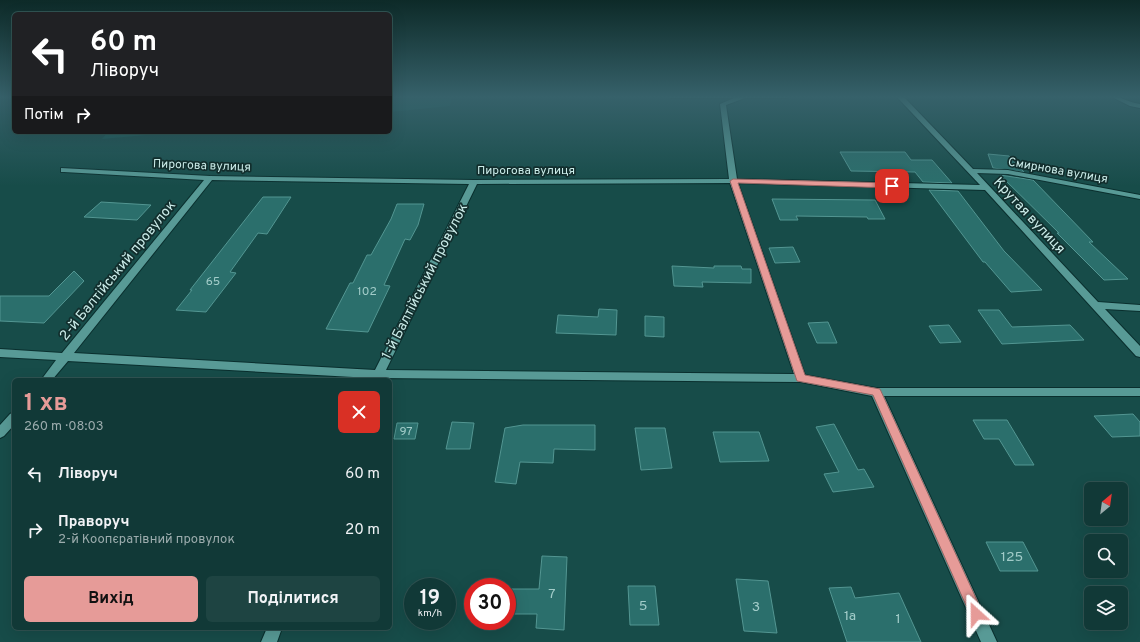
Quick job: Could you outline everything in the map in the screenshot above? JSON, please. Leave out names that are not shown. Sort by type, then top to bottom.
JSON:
[{"type":"street","points":[[726,126],[733,181],[801,378]]},
{"type":"street","name":"Крутая вулиця","points":[[928,126],[988,188],[1140,353]]},
{"type":"street","name":"Пирогова вулиця","points":[[64,170],[210,178],[474,182],[733,181],[988,188]]},
{"type":"street","name":"Смирнова вулиця","points":[[971,171],[1008,172],[1140,197]]},
{"type":"street","name":"2-й Балтійський провулок","points":[[48,378],[210,178]]},
{"type":"street","name":"1-й Балтійський провулок","points":[[376,377],[474,182]]},
{"type":"street","points":[[1096,305],[1140,308]]},
{"type":"street","points":[[0,353],[66,356],[376,377],[801,378],[876,392],[1140,392]]},
{"type":"street","points":[[876,392],[989,642]]},
{"type":"street","points":[[0,433],[12,419]]},
{"type":"street","points":[[270,642],[274,630]]},
{"type":"shaded area","points":[[106,134],[158,134],[102,139]]},
{"type":"building","points":[[840,152],[905,152],[911,160],[932,160],[952,183],[923,182],[915,172],[851,171]]},
{"type":"building","points":[[988,154],[1009,156],[1024,172],[993,168]]},
{"type":"building","points":[[1000,175],[1033,180],[1093,242],[1089,242],[1128,279],[1104,280]]},
{"type":"building","points":[[929,190],[958,191],[1004,251],[1042,290],[1011,292],[985,262],[983,262]]},
{"type":"building","points":[[263,197],[291,197],[267,234],[258,233],[230,272],[236,273],[206,312],[176,310],[192,290],[190,290]]},
{"type":"building","points":[[772,199],[875,200],[885,219],[868,219],[867,217],[796,216],[798,220],[780,220]]},
{"type":"building","points":[[101,202],[151,205],[137,220],[84,217]]},
{"type":"building","points":[[397,204],[424,204],[418,225],[410,240],[405,239],[384,285],[390,286],[368,332],[326,329],[350,283],[353,283],[367,255],[371,255],[391,219]]},
{"type":"building","points":[[793,247],[800,262],[775,263],[769,248]]},
{"type":"building","points":[[672,266],[714,268],[714,266],[741,266],[742,269],[751,269],[751,283],[702,282],[703,287],[674,286]]},
{"type":"building","points":[[74,271],[84,281],[44,323],[0,321],[0,296],[49,296]]},
{"type":"building","points":[[599,309],[617,310],[616,335],[556,333],[558,315],[598,317]]},
{"type":"building","points":[[978,310],[999,310],[1012,327],[1070,325],[1084,340],[1002,344]]},
{"type":"building","points":[[645,316],[664,317],[664,337],[645,336]]},
{"type":"building","points":[[828,322],[837,343],[817,343],[808,323]]},
{"type":"building","points":[[949,325],[961,342],[940,343],[929,326]]},
{"type":"building","points":[[1133,414],[1140,422],[1140,436],[1112,437],[1094,416]]},
{"type":"building","points":[[973,420],[1007,420],[1034,465],[1015,465],[999,439],[984,439]]},
{"type":"building","points":[[452,422],[474,423],[470,449],[446,449]]},
{"type":"building","points":[[397,423],[418,423],[415,439],[394,439]]},
{"type":"building","points":[[834,424],[858,470],[864,469],[874,487],[833,492],[824,474],[839,472],[816,427]]},
{"type":"building","points":[[523,425],[595,425],[595,450],[554,449],[553,463],[520,462],[516,484],[495,482],[505,428]]},
{"type":"building","points":[[635,428],[665,428],[672,468],[641,470]]},
{"type":"building","points":[[713,432],[759,432],[769,461],[720,462]]},
{"type":"building","points":[[986,542],[1023,542],[1038,571],[1000,571]]},
{"type":"building","points":[[542,556],[567,557],[564,630],[536,628],[537,614],[516,614],[516,589],[539,589]]},
{"type":"building","points":[[736,579],[768,581],[777,633],[744,631]]},
{"type":"building","points":[[628,586],[655,586],[659,625],[630,625]]},
{"type":"building","points":[[851,587],[855,598],[899,593],[921,642],[847,642],[829,588]]},
{"type":"route","points":[[892,186],[733,181],[801,378],[876,392],[976,614]]}]
